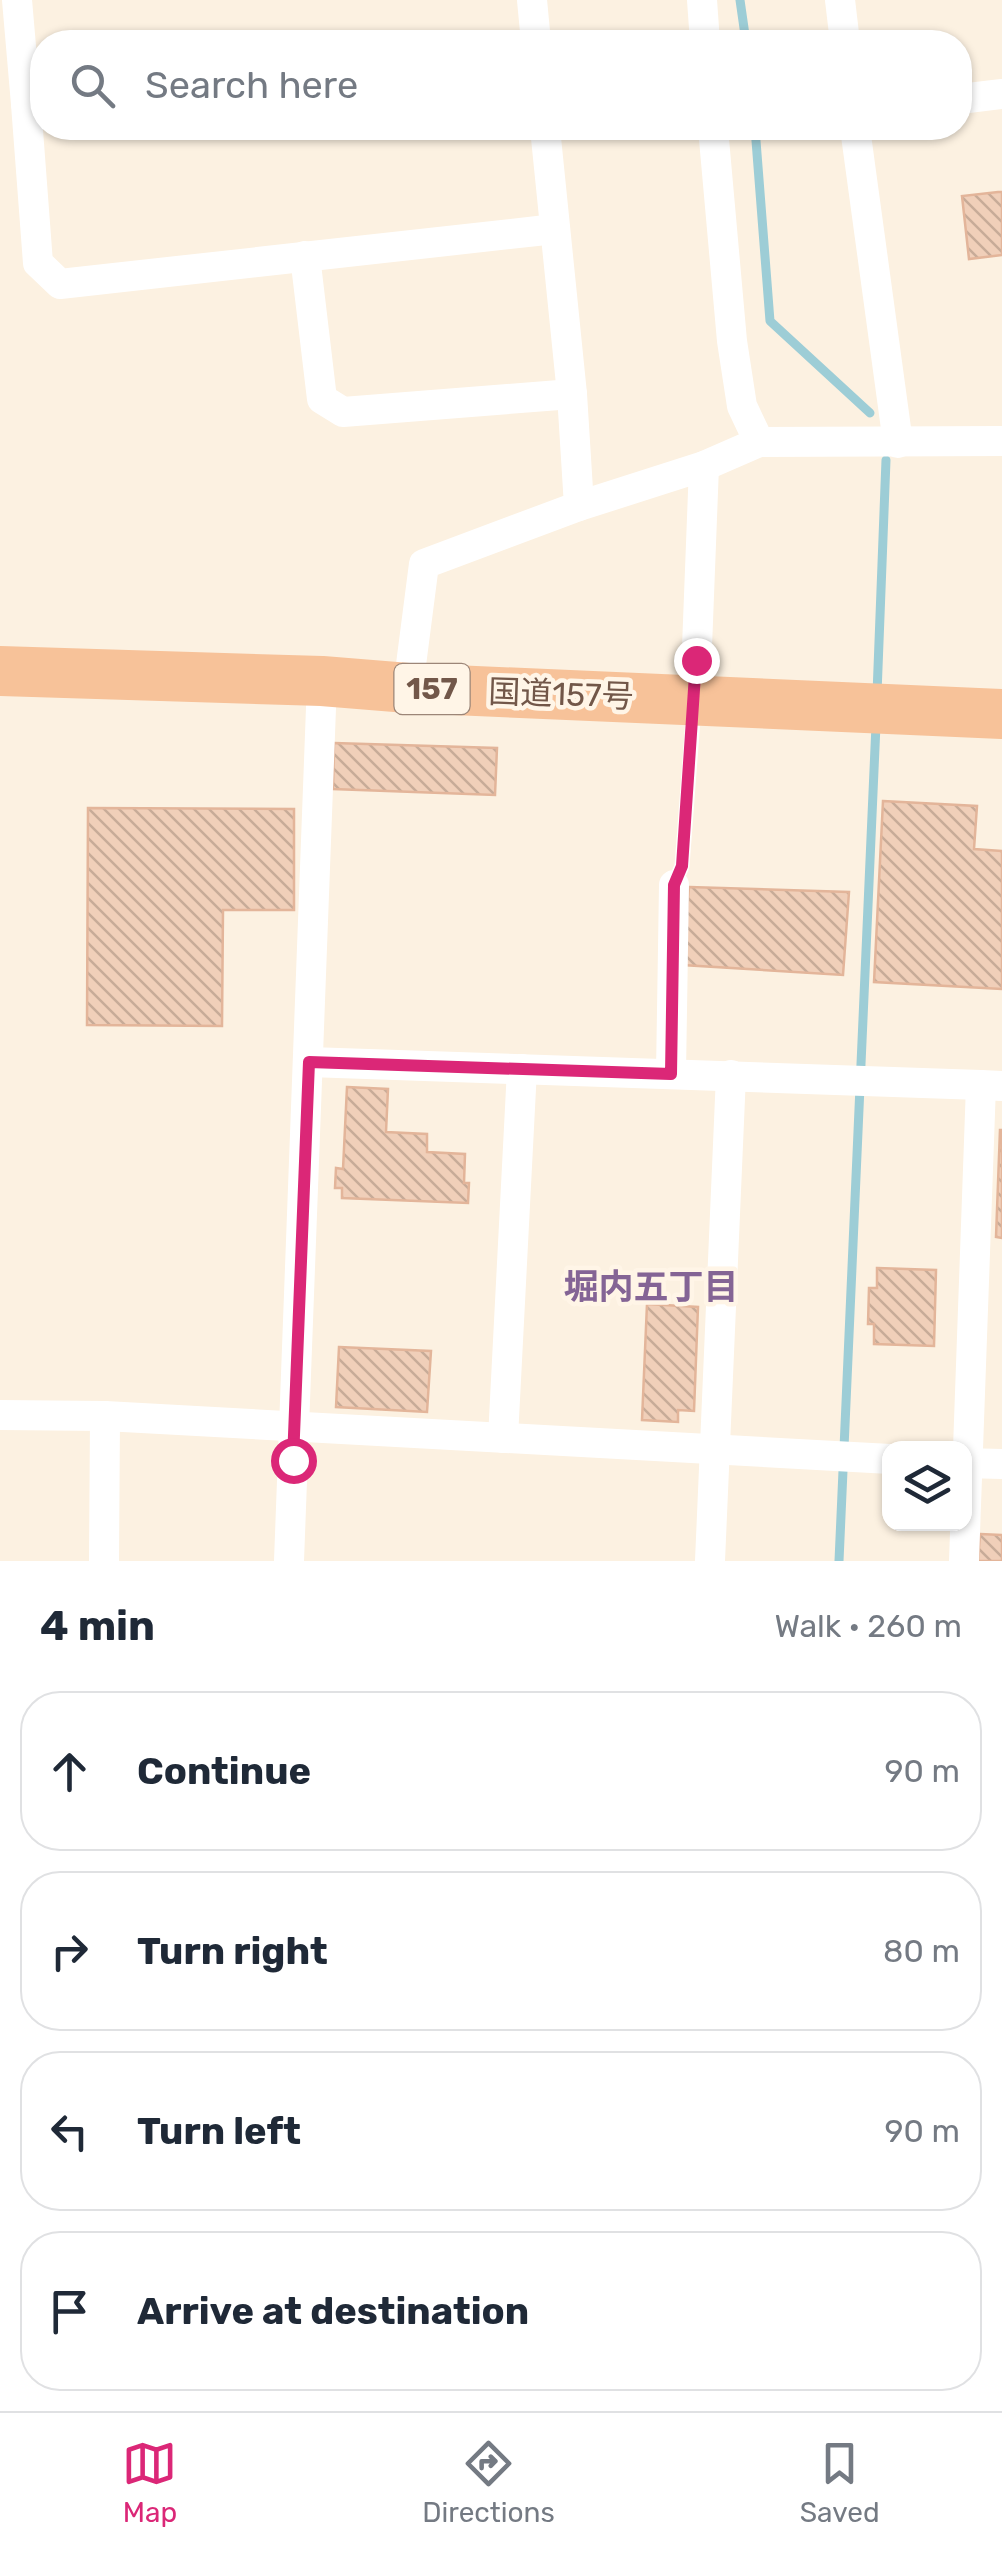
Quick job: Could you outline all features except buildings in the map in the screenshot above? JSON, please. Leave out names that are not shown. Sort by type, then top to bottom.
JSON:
[{"type":"highway","name":"国道157号","points":[[0,672],[322,681],[1002,714]]},
{"type":"street","points":[[17,0],[30,79]]},
{"type":"street","points":[[532,0],[535,30]]},
{"type":"street","points":[[702,0],[704,30]]},
{"type":"street","points":[[840,0],[844,30]]},
{"type":"street","points":[[972,98],[1002,94]]},
{"type":"street","points":[[35,140],[38,263],[60,284],[556,230]]},
{"type":"street","points":[[546,140],[579,506]]},
{"type":"street","points":[[714,140],[732,340],[742,406],[758,442]]},
{"type":"street","points":[[856,140],[898,443]]},
{"type":"street","points":[[304,256],[322,399],[343,412],[572,394]]},
{"type":"street","points":[[408,688],[424,564],[579,506],[704,466],[758,442],[1002,442]]},
{"type":"street","points":[[694,699],[704,466]]},
{"type":"street","points":[[289,1561],[322,681]]},
{"type":"street","points":[[671,1074],[674,885]]},
{"type":"street","points":[[309,1062],[992,1086],[968,1441]]},
{"type":"street","points":[[503,1438],[522,1069]]},
{"type":"street","points":[[710,1561],[730,1076]]},
{"type":"street","points":[[0,1415],[105,1416],[882,1459]]},
{"type":"street","points":[[104,1561],[105,1416]]},
{"type":"street","points":[[972,1463],[1002,1464]]},
{"type":"street","points":[[964,1561],[965,1531]]},
{"type":"lane","points":[[674,885],[682,866],[694,699]]},
{"type":"waterway","points":[[740,0],[744,30]]},
{"type":"waterway","points":[[756,140],[770,321],[870,413]]},
{"type":"waterway","points":[[877,694],[886,460]]},
{"type":"waterway","points":[[839,1561],[876,725]]},
{"type":"district","name":"堀内五丁目","points":[[651,1287]]},
{"type":"route","points":[[293,1460],[309,1062],[671,1074],[674,885],[682,866],[696,660]]}]
